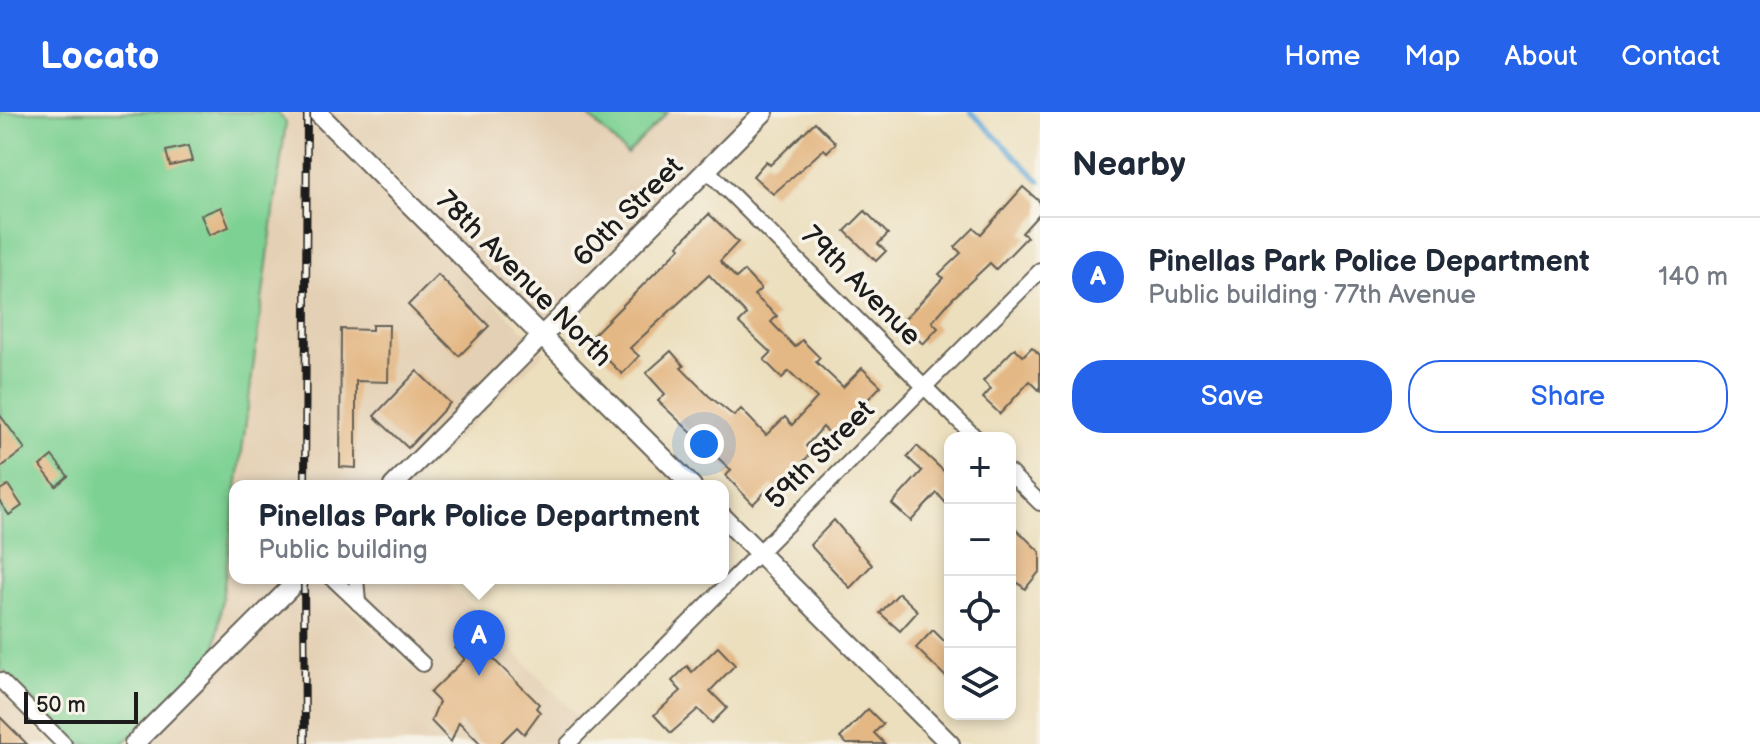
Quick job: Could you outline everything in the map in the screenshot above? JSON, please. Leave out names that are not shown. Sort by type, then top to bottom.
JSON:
[{"type":"street","name":"78th Avenue North","points":[[317,112],[686,480]]},
{"type":"street","name":"60th Street","points":[[399,480],[764,112]]},
{"type":"street","name":"79th Avenue","points":[[708,171],[970,432]]},
{"type":"street","name":"59th Street","points":[[729,581],[1040,271]]},
{"type":"street","points":[[1016,479],[1040,503]]},
{"type":"street","points":[[729,523],[950,744]]},
{"type":"street","points":[[134,744],[294,584]]},
{"type":"street","points":[[338,584],[423,664]]},
{"type":"street","points":[[356,584],[358,603]]},
{"type":"street","name":"59th Street","points":[[568,744],[726,584]]},
{"type":"street","points":[[0,680],[64,744]]},
{"type":"shaded area","points":[[287,112],[304,112],[530,337],[388,480],[238,480]]},
{"type":"shaded area","points":[[329,112],[754,112],[543,325]]},
{"type":"shaded area","points":[[541,348],[545,352],[416,480],[410,480]]},
{"type":"shaded area","points":[[229,549],[229,584],[284,584],[215,653]]},
{"type":"shaded area","points":[[306,584],[325,584],[422,676],[434,663],[350,584],[449,584],[581,720],[557,744],[146,744]]},
{"type":"shaded area","points":[[0,693],[51,744],[0,744]]},
{"type":"green space","points":[[0,112],[277,112],[286,122],[238,480],[229,480],[229,548],[215,653],[123,744],[77,744],[0,668]]},
{"type":"green space","points":[[584,112],[668,112],[627,154]]},
{"type":"building","points":[[815,122],[836,143],[827,152],[824,149],[773,194],[753,176],[766,161],[770,165]]},
{"type":"building","points":[[188,146],[192,161],[170,166],[166,151]]},
{"type":"building","points":[[1023,187],[1040,202],[1040,213],[1022,233],[1027,237],[996,269],[990,263],[952,299],[932,322],[938,328],[923,344],[901,323],[943,278],[939,274],[961,253],[955,247],[974,228],[981,234]]},
{"type":"building","points":[[221,207],[229,227],[209,235],[201,215]]},
{"type":"building","points":[[865,211],[888,234],[878,244],[886,251],[876,261],[845,231]]},
{"type":"building","points":[[709,214],[738,242],[720,261],[736,278],[744,271],[761,289],[754,295],[777,316],[771,322],[795,347],[802,340],[820,358],[816,362],[843,387],[862,368],[881,386],[832,436],[823,427],[806,446],[812,452],[786,481],[777,490],[772,485],[753,504],[726,476],[731,470],[658,401],[665,394],[646,373],[671,351],[684,366],[681,368],[709,396],[734,416],[741,409],[766,435],[785,417],[792,425],[817,398],[789,371],[782,378],[764,360],[771,353],[739,323],[747,315],[709,275],[630,348],[639,356],[622,374],[588,340],[680,248],[678,245]]},
{"type":"building","points":[[438,275],[489,326],[459,356],[408,305]]},
{"type":"building","points":[[372,325],[389,325],[388,382],[356,381],[356,468],[340,467],[341,329],[372,330]]},
{"type":"building","points":[[1032,347],[1040,355],[1040,391],[1030,381],[1000,414],[983,398],[991,389],[983,381],[1015,348],[1023,356]]},
{"type":"building","points":[[417,371],[450,403],[408,448],[374,416]]},
{"type":"building","points":[[0,415],[25,449],[0,468]]},
{"type":"building","points":[[917,446],[944,471],[944,501],[937,493],[911,521],[892,504],[922,471],[907,457]]},
{"type":"building","points":[[52,456],[68,476],[56,486],[40,466]]},
{"type":"building","points":[[8,485],[22,506],[9,515],[0,502],[0,490]]},
{"type":"building","points":[[834,520],[872,565],[850,588],[810,545]]},
{"type":"building","points":[[1016,529],[1040,552],[1040,571],[1025,589],[1016,581]]},
{"type":"building","points":[[899,593],[918,611],[900,631],[880,613]]},
{"type":"building","points":[[933,630],[944,641],[944,675],[916,648]]},
{"type":"building","points":[[468,634],[539,704],[536,708],[540,712],[524,734],[517,727],[500,744],[481,744],[459,722],[451,742],[431,721],[439,702],[430,693],[465,659],[455,648]]},
{"type":"building","points":[[718,647],[735,665],[710,691],[727,708],[712,723],[698,709],[671,733],[654,715],[681,691],[672,681],[687,666],[692,672]]},
{"type":"building","points":[[868,709],[883,724],[874,733],[885,744],[847,744],[840,738]]},
{"type":"building","points":[[0,717],[27,744],[0,744]]},
{"type":"waterway","points":[[971,112],[1040,181]]},
{"type":"railway","points":[[305,480],[307,112]]},
{"type":"railway","points":[[304,584],[305,744]]},
{"type":"place","name":"Pinellas Park Police Department","points":[[479,676]]}]
